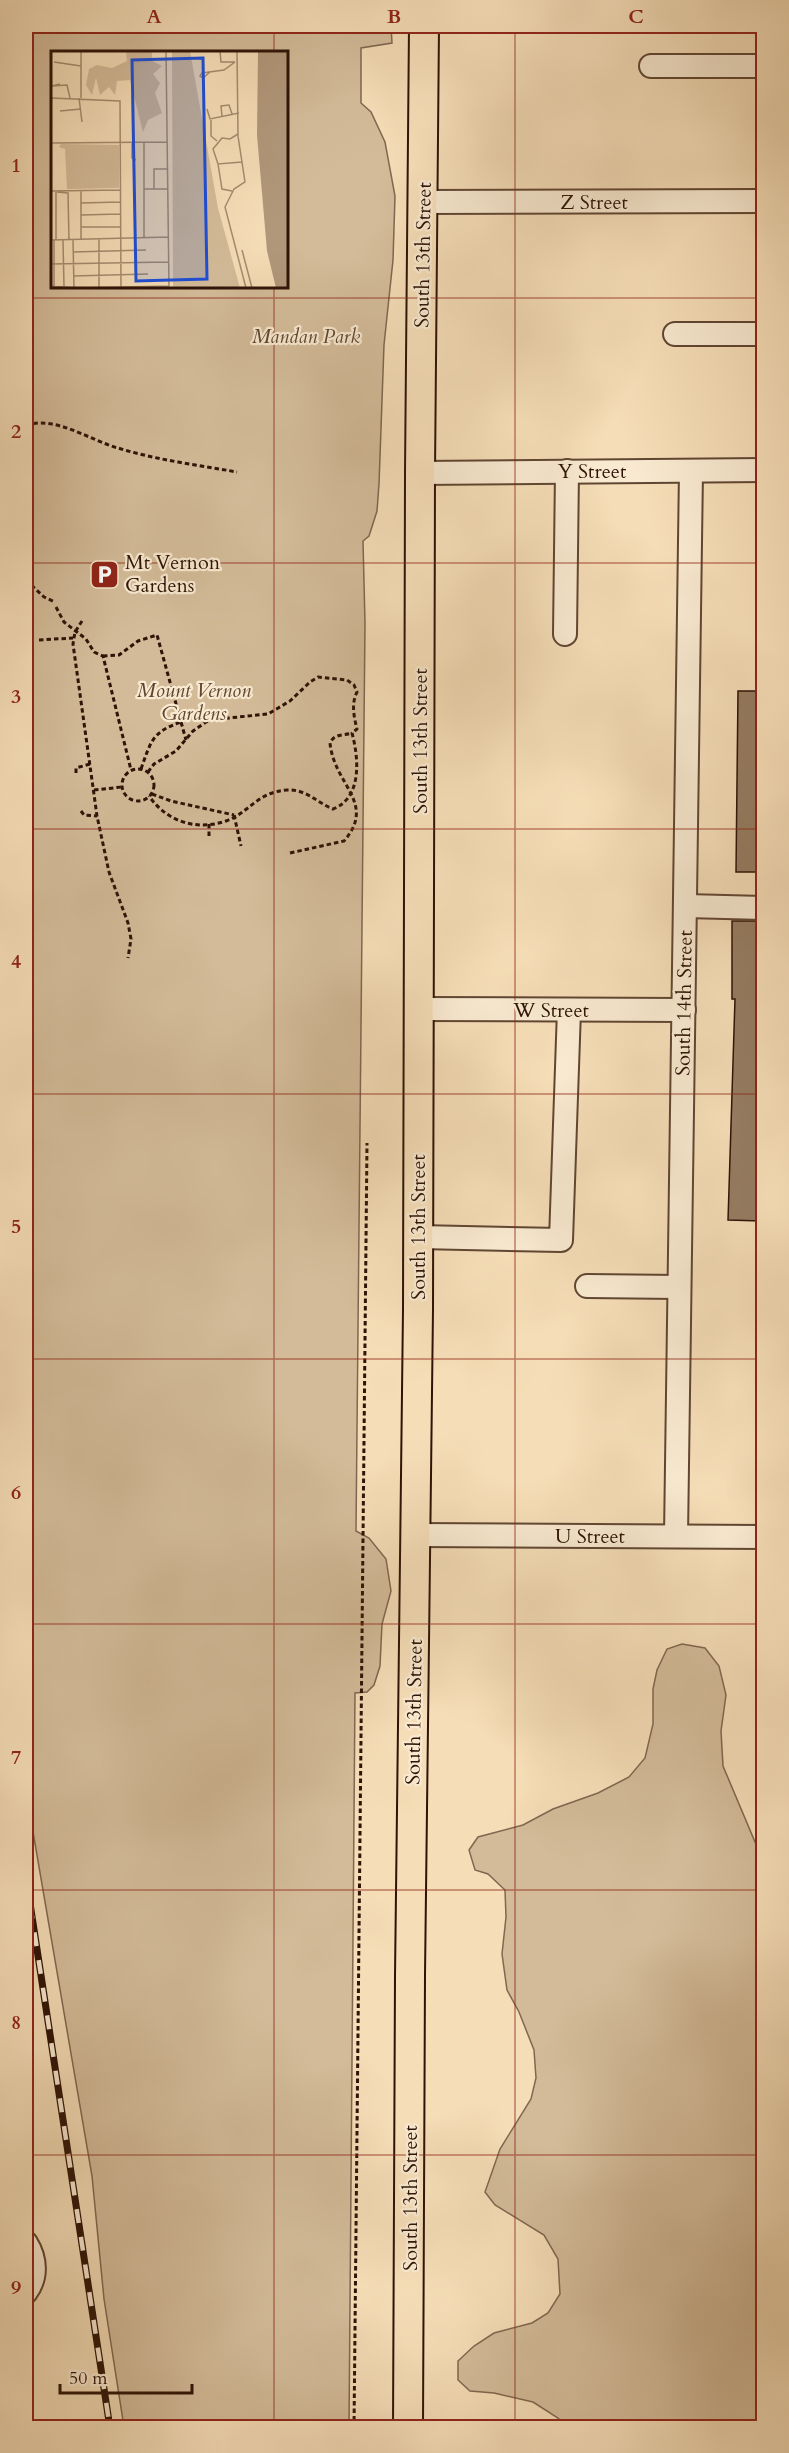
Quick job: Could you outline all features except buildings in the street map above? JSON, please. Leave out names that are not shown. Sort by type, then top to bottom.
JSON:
[{"type":"main road","name":"South 13th Street","points":[[408,2427],[410,1987],[419,1237],[420,472],[424,26]]},
{"type":"street","points":[[651,66],[764,66]]},
{"type":"street","name":"Z Street","points":[[424,202],[764,201]]},
{"type":"street","points":[[675,334],[764,334]]},
{"type":"street","name":"Y Street","points":[[420,472],[764,470]]},
{"type":"street","points":[[565,634],[567,471]]},
{"type":"street","name":"South 14th Street","points":[[676,1536],[691,471]]},
{"type":"street","points":[[686,906],[764,909]]},
{"type":"street","name":"W Street","points":[[419,1009],[684,1010]]},
{"type":"street","points":[[419,1237],[561,1240],[569,1010]]},
{"type":"street","points":[[587,1286],[679,1287]]},
{"type":"street","name":"U Street","points":[[416,1535],[764,1537]]},
{"type":"street","points":[[26,2243],[33,2256],[34,2271],[32,2283],[26,2292]]},
{"type":"path","points":[[26,425],[42,423],[58,426],[118,448],[237,472]]},
{"type":"path","points":[[26,580],[44,597],[55,602]]},
{"type":"path","points":[[56,607],[64,622],[86,639],[94,652],[103,656],[119,654],[138,640],[157,635],[186,740]]},
{"type":"path","points":[[82,621],[73,638],[97,816],[109,872],[128,923],[131,939],[128,958]]},
{"type":"path","points":[[39,640],[73,638]]},
{"type":"path","points":[[103,656],[130,770]]},
{"type":"path","points":[[148,772],[154,764],[176,751],[192,731],[209,720],[268,714],[290,701],[310,681],[318,677],[347,680],[354,685],[357,692],[353,699],[357,729],[352,733],[333,738],[330,743],[336,768],[351,795],[358,817],[344,841],[290,853]]},
{"type":"path","points":[[141,768],[156,735],[163,728],[181,722]]},
{"type":"path","points":[[234,815],[151,795],[140,801],[134,801],[124,794],[122,787],[124,776],[130,770],[141,768],[148,772],[154,780],[151,795],[159,808],[183,823],[209,824],[228,820],[266,795],[279,791],[300,791],[333,809],[345,802],[354,786],[357,758],[352,733]]},
{"type":"path","points":[[76,773],[76,768],[90,764]]},
{"type":"path","points":[[94,790],[122,787]]},
{"type":"path","points":[[81,811],[84,815],[97,816]]},
{"type":"path","points":[[234,815],[242,846]]},
{"type":"path","points":[[208,836],[209,824]]},
{"type":"path","points":[[354,2427],[367,1143]]},
{"type":"green space","name":"Mount Vernon Gardens","points":[[26,26],[391,26],[392,43],[361,48],[361,103],[371,112],[385,142],[395,196],[393,260],[384,345],[377,511],[369,536],[363,541],[365,623],[356,1531],[369,1538],[386,1559],[391,1591],[382,1624],[380,1666],[374,1685],[367,1692],[355,1693],[349,2427],[124,2427],[104,2299],[92,2176],[26,1791]]},
{"type":"green space","points":[[682,1644],[705,1648],[719,1666],[726,1695],[721,1731],[723,1766],[763,1861],[763,2427],[567,2427],[558,2418],[533,2402],[494,2393],[470,2391],[458,2380],[458,2361],[474,2346],[494,2333],[532,2323],[548,2313],[560,2294],[558,2259],[544,2235],[495,2205],[485,2192],[500,2149],[531,2099],[536,2078],[534,2050],[519,2012],[507,1990],[502,1954],[506,1917],[505,1890],[488,1874],[475,1870],[469,1850],[478,1837],[523,1825],[553,1809],[598,1793],[629,1777],[645,1758],[653,1724],[653,1689],[657,1670],[667,1649]]},
{"type":"railway","points":[[26,1877],[110,2428]]},
{"type":"place","name":"Mt Vernon Gardens","points":[[104,574]]},
{"type":"park label","name":"Mandan Park","points":[[306,336]]}]
